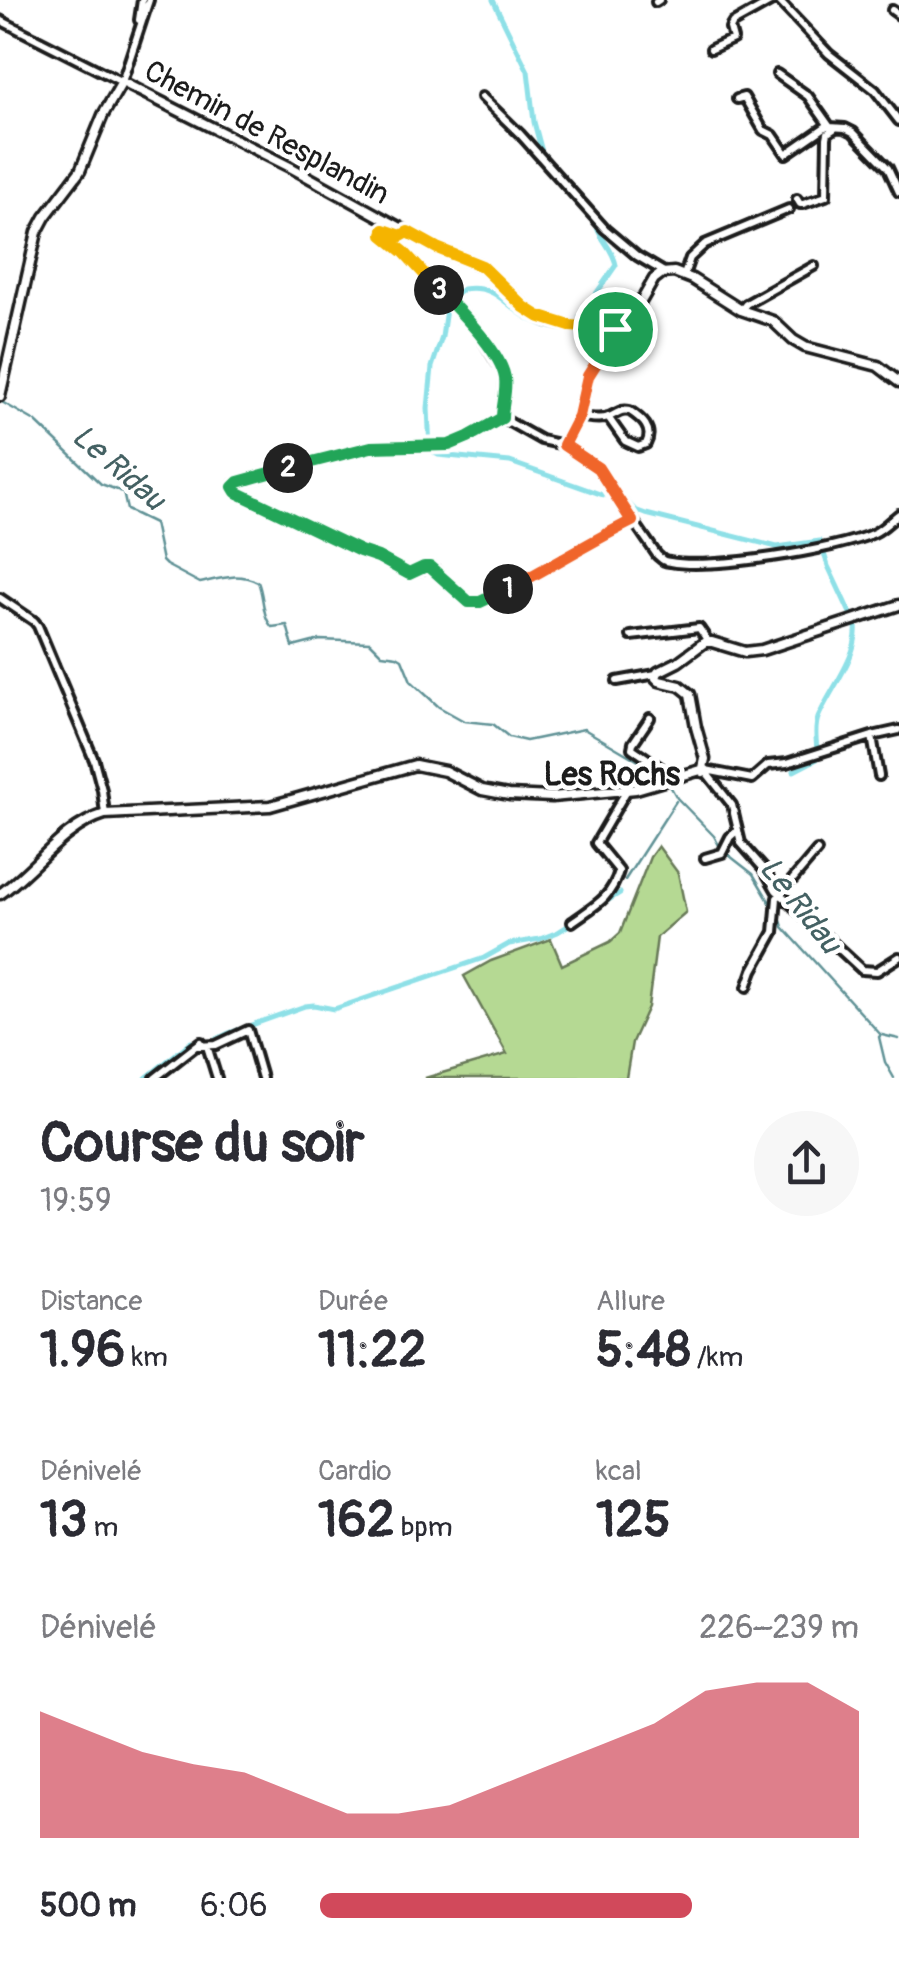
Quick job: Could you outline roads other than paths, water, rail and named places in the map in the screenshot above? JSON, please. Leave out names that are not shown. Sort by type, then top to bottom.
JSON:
[{"type":"street","points":[[0,396],[38,232],[46,215],[80,171],[103,115],[122,82],[146,0]]},
{"type":"street","points":[[711,50],[734,39],[730,28],[733,23],[776,0],[829,54],[875,90],[899,121]]},
{"type":"street","points":[[0,20],[122,82]]},
{"type":"street","points":[[777,74],[811,100],[831,127]]},
{"type":"street","name":"Chemin de Resplandin","points":[[122,82],[290,167],[437,248],[482,266],[530,312],[548,321],[614,332]]},
{"type":"street","points":[[737,99],[744,97],[762,130],[774,136],[786,154],[831,127],[851,130],[888,168],[899,192]]},
{"type":"street","points":[[482,98],[595,218],[637,256],[664,272],[684,275],[746,312],[773,321],[805,347],[878,366],[899,382]]},
{"type":"street","points":[[797,200],[805,204],[826,196],[827,136],[831,127]]},
{"type":"street","points":[[684,275],[692,256],[704,244],[789,209]]},
{"type":"street","points":[[408,232],[403,236],[386,230],[383,234],[475,327],[503,372],[502,418]]},
{"type":"street","points":[[746,312],[750,302],[814,266]]},
{"type":"street","points":[[564,445],[579,416],[588,376],[614,332],[630,321],[654,279],[664,272]]},
{"type":"street","points":[[746,312],[790,284]]},
{"type":"street","points":[[614,332],[640,354]]},
{"type":"street","points":[[579,416],[608,417],[622,410],[633,412],[648,428],[648,441],[641,447],[628,444],[608,417]]},
{"type":"street","points":[[502,418],[458,442],[371,447],[238,482],[233,487],[236,492],[409,574],[430,567],[472,602],[490,598],[632,521]]},
{"type":"street","points":[[502,418],[542,440],[564,445],[598,468],[660,558],[673,563],[748,559],[824,547],[872,534],[899,514]]},
{"type":"street","points":[[0,598],[38,626],[94,760],[105,814]]},
{"type":"street","points":[[630,636],[699,628],[708,641],[754,651],[899,605]]},
{"type":"street","points":[[617,682],[656,674],[708,641]]},
{"type":"street","points":[[656,674],[658,682],[680,686],[690,694],[705,759],[703,770],[732,805],[743,848],[780,894],[862,970],[877,971],[899,957]]},
{"type":"street","points":[[650,718],[632,748],[669,779]]},
{"type":"street","points":[[0,894],[63,838],[105,814],[270,806],[422,764],[482,790],[508,795],[552,797],[628,790],[703,770],[750,780],[768,765],[785,764],[899,730]]},
{"type":"street","points":[[872,736],[879,776]]},
{"type":"street","points":[[572,922],[608,896],[615,885],[619,871],[596,844],[628,790]]},
{"type":"street","points":[[705,858],[724,851],[738,830]]},
{"type":"street","points":[[746,987],[774,932],[780,894],[817,851]]},
{"type":"street","points":[[155,1078],[200,1045],[216,1046],[248,1030],[262,1078]]},
{"type":"street","points":[[200,1045],[217,1078]]},
{"type":"waterway","points":[[493,0],[528,71],[534,122],[542,152],[553,167]]},
{"type":"waterway","points":[[587,205],[595,213],[597,228],[616,265],[571,330],[534,321],[482,289],[463,289],[447,302],[432,367],[428,408],[430,450],[438,455],[510,462],[624,499],[646,514],[777,547],[820,541],[856,626],[856,637],[818,718],[817,759],[794,771]]},
{"type":"waterway","name":"Le Ridau","points":[[0,401],[35,421],[101,484],[123,492],[127,510],[154,523],[166,565],[200,583],[236,577],[258,582],[269,623],[272,627],[287,625],[293,647],[320,640],[370,642],[382,654],[402,659],[411,681],[439,707],[464,721],[493,724],[509,737],[526,741],[584,729],[664,778]]},
{"type":"waterway","name":"Le Ridau","points":[[669,784],[721,849],[753,874],[772,906]]},
{"type":"waterway","points":[[625,880],[676,801]]},
{"type":"waterway","points":[[146,1078],[191,1042],[207,1044],[305,1006],[334,1009],[484,958],[509,944],[540,939],[620,893]]},
{"type":"waterway","name":"Le Ridau","points":[[778,910],[783,927],[881,1035],[885,1062],[894,1078]]},
{"type":"waterway","points":[[882,1035],[899,1039]]},
{"type":"district","name":"Les Rochs","points":[[612,774]]}]
